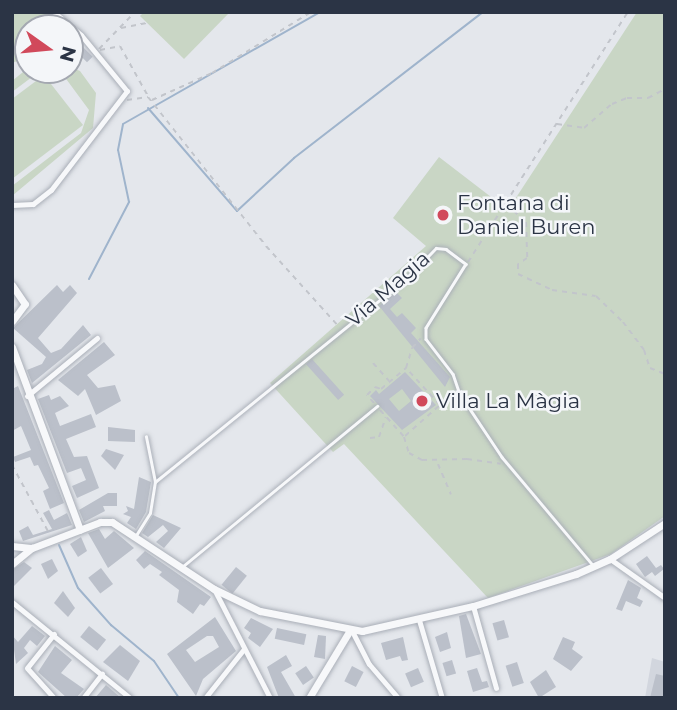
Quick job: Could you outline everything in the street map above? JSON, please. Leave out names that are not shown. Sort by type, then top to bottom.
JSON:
[{"type":"street","points":[[12,205],[33,204],[51,190],[121,103],[127,91],[122,81],[96,52],[54,12]]},
{"type":"street","points":[[12,285],[25,304],[12,321]]},
{"type":"street","points":[[27,396],[97,338]]},
{"type":"street","points":[[12,347],[27,396],[80,530]]},
{"type":"street","points":[[12,564],[32,548],[80,530],[112,522],[214,589],[276,617],[351,630],[419,620],[473,606],[595,567],[665,523]]},
{"type":"street","points":[[12,546],[32,548]]},
{"type":"street","points":[[610,559],[665,598]]},
{"type":"street","points":[[214,589],[270,698]]},
{"type":"street","points":[[12,602],[130,698]]},
{"type":"street","points":[[473,606],[496,688]]},
{"type":"street","points":[[419,620],[442,698]]},
{"type":"street","points":[[309,698],[351,630]]},
{"type":"street","points":[[351,630],[369,664],[398,698]]},
{"type":"street","points":[[54,634],[27,668],[54,698]]},
{"type":"street","points":[[205,698],[243,650]]},
{"type":"street","points":[[83,698],[102,674]]},
{"type":"lane","name":"Via Magia","points":[[155,482],[408,277],[436,248],[446,249],[466,264],[426,333]]},
{"type":"lane","points":[[426,333],[509,466],[595,567]]},
{"type":"lane","points":[[181,567],[377,406]]},
{"type":"lane","points":[[135,537],[150,513],[155,482],[145,437]]},
{"type":"path","points":[[96,52],[135,12]]},
{"type":"path","points":[[121,103],[148,97],[158,99],[212,73],[311,12]]},
{"type":"path","points":[[466,264],[628,12]]},
{"type":"path","points":[[119,28],[147,23]]},
{"type":"path","points":[[96,52],[120,46],[159,113],[229,195],[266,246],[342,330]]},
{"type":"path","points":[[556,123],[584,128],[611,104],[627,98],[648,98],[665,89]]},
{"type":"path","points":[[505,203],[526,222],[527,258],[518,264],[518,274],[552,290],[596,296],[623,322],[644,351],[650,368],[665,374]]},
{"type":"path","points":[[426,333],[411,348],[406,368],[367,395],[404,437],[410,453],[438,463],[467,459],[509,466]]},
{"type":"path","points":[[373,363],[389,382]]},
{"type":"path","points":[[404,437],[440,405],[406,368]]},
{"type":"path","points":[[370,438],[379,437],[386,416]]},
{"type":"path","points":[[438,463],[451,494]]},
{"type":"path","points":[[12,465],[53,541]]},
{"type":"shaded area","points":[[652,658],[665,662],[665,698],[645,698]]},
{"type":"green space","points":[[12,12],[49,12],[51,14],[14,14],[12,63]]},
{"type":"green space","points":[[144,12],[230,12],[184,59],[140,16]]},
{"type":"green space","points":[[637,12],[665,12],[665,516],[611,554],[488,598],[344,444],[333,452],[270,383],[426,246],[393,218],[439,157],[508,210]]},
{"type":"green space","points":[[84,76],[96,93],[93,128],[12,196],[12,186],[81,133],[89,110],[70,84],[84,84]]},
{"type":"green space","points":[[14,79],[14,84],[23,84],[12,92]]},
{"type":"green space","points":[[32,84],[51,84],[83,125],[12,179],[12,99]]},
{"type":"building","points":[[84,48],[93,57],[87,62],[84,59]]},
{"type":"building","points":[[57,285],[63,292],[70,285],[77,293],[38,338],[51,353],[61,349],[83,325],[91,335],[32,383],[27,370],[42,364],[46,357],[13,328]]},
{"type":"building","points":[[396,292],[402,298],[390,309],[397,317],[402,313],[416,328],[411,333],[450,377],[445,387],[379,306]]},
{"type":"building","points":[[104,342],[115,355],[87,375],[98,388],[115,385],[121,401],[96,415],[85,389],[78,396],[58,380]]},
{"type":"building","points":[[312,359],[344,395],[338,400],[306,364]]},
{"type":"building","name":"Villa La Màgia","points":[[405,372],[436,405],[402,430],[370,396],[376,390],[379,394]],"holes":[[[402,389],[411,401],[399,411],[389,399]]]},
{"type":"building","points":[[18,386],[64,503],[50,509],[43,491],[49,488],[38,465],[34,466],[30,457],[15,462],[13,457],[31,450],[21,426],[12,431],[12,389]]},
{"type":"building","points":[[49,395],[51,400],[60,396],[69,406],[55,413],[60,426],[91,414],[96,427],[66,439],[74,457],[87,456],[99,488],[77,498],[72,486],[86,480],[81,468],[67,473],[38,399]]},
{"type":"building","points":[[108,427],[135,430],[135,442],[108,441]]},
{"type":"building","points":[[106,449],[124,455],[115,470],[101,456]]},
{"type":"building","points":[[139,477],[151,482],[146,512],[136,529],[127,523],[131,517],[123,514],[128,511],[126,506],[134,509]]},
{"type":"building","points":[[108,493],[117,493],[117,506],[103,506],[105,511],[84,522],[79,510]]},
{"type":"building","points":[[49,510],[54,520],[67,513],[72,525],[23,541],[19,531],[28,526],[33,535],[52,529],[43,513]]},
{"type":"building","points":[[153,515],[181,528],[164,548],[156,542],[168,531],[163,525],[148,537],[142,533]]},
{"type":"building","points":[[99,529],[105,539],[114,531],[134,548],[108,568],[88,533]]},
{"type":"building","points":[[81,537],[87,551],[78,557],[70,544]]},
{"type":"building","points":[[145,551],[211,597],[204,606],[200,604],[193,614],[177,602],[179,590],[159,575],[162,572],[150,564],[144,569],[136,560]]},
{"type":"building","points":[[647,556],[656,568],[661,565],[664,569],[655,576],[652,572],[645,577],[636,564]]},
{"type":"building","points":[[52,559],[58,571],[48,579],[41,564]]},
{"type":"building","points":[[24,562],[32,568],[12,588],[12,570]]},
{"type":"building","points":[[236,567],[247,576],[232,594],[222,585]]},
{"type":"building","points":[[101,568],[113,584],[100,594],[88,578]]},
{"type":"building","points":[[628,580],[641,588],[637,598],[643,601],[640,607],[626,601],[622,611],[616,609]]},
{"type":"building","points":[[63,591],[75,608],[68,617],[54,603]]},
{"type":"building","points":[[466,614],[481,654],[466,658],[459,616]]},
{"type":"building","points":[[215,617],[236,651],[203,679],[196,696],[167,654]],"holes":[[[207,636],[213,636],[219,647],[195,662],[186,650]]]},
{"type":"building","points":[[251,618],[273,629],[260,647],[248,638],[251,633],[244,628]]},
{"type":"building","points":[[504,620],[509,637],[497,641],[492,623]]},
{"type":"building","points":[[32,626],[45,636],[37,646],[30,640],[24,648],[28,653],[16,664],[12,635],[18,642]]},
{"type":"building","points":[[89,626],[106,640],[97,651],[80,637]]},
{"type":"building","points":[[277,628],[306,634],[304,645],[275,639]]},
{"type":"building","points":[[447,632],[451,648],[440,652],[435,637]]},
{"type":"building","points":[[318,635],[326,636],[325,659],[314,657]]},
{"type":"building","points":[[403,637],[408,660],[402,661],[400,656],[386,660],[381,643]]},
{"type":"building","points":[[563,637],[575,642],[572,649],[583,657],[571,671],[553,659]]},
{"type":"building","points":[[120,645],[140,661],[128,681],[103,662]]},
{"type":"building","points":[[55,646],[72,660],[61,673],[84,689],[76,698],[67,698],[38,672]]},
{"type":"building","points":[[286,655],[292,666],[281,672],[296,698],[279,698],[267,667]]},
{"type":"building","points":[[452,660],[456,673],[447,676],[442,663]]},
{"type":"building","points":[[517,662],[524,683],[512,687],[506,666]]},
{"type":"building","points":[[306,666],[314,678],[303,685],[295,673]]},
{"type":"building","points":[[352,666],[364,672],[356,687],[344,681]]},
{"type":"building","points":[[418,668],[424,682],[411,687],[405,673]]},
{"type":"building","points":[[477,668],[482,682],[487,681],[489,687],[473,692],[467,671]]},
{"type":"building","points":[[546,670],[556,687],[539,698],[530,682]]},
{"type":"building","points":[[656,674],[665,676],[664,698],[650,698]]},
{"type":"building","points":[[106,685],[121,698],[95,698]]},
{"type":"waterway","points":[[89,279],[129,202],[118,150],[123,124],[320,12]]},
{"type":"waterway","points":[[148,108],[237,211],[294,158],[483,12]]},
{"type":"waterway","points":[[59,545],[78,588],[111,625],[154,661],[179,698]]},
{"type":"place","name":"Fontana di Daniel Buren","points":[[443,215]]},
{"type":"place","name":"Villa La Màgia","points":[[422,401]]}]
